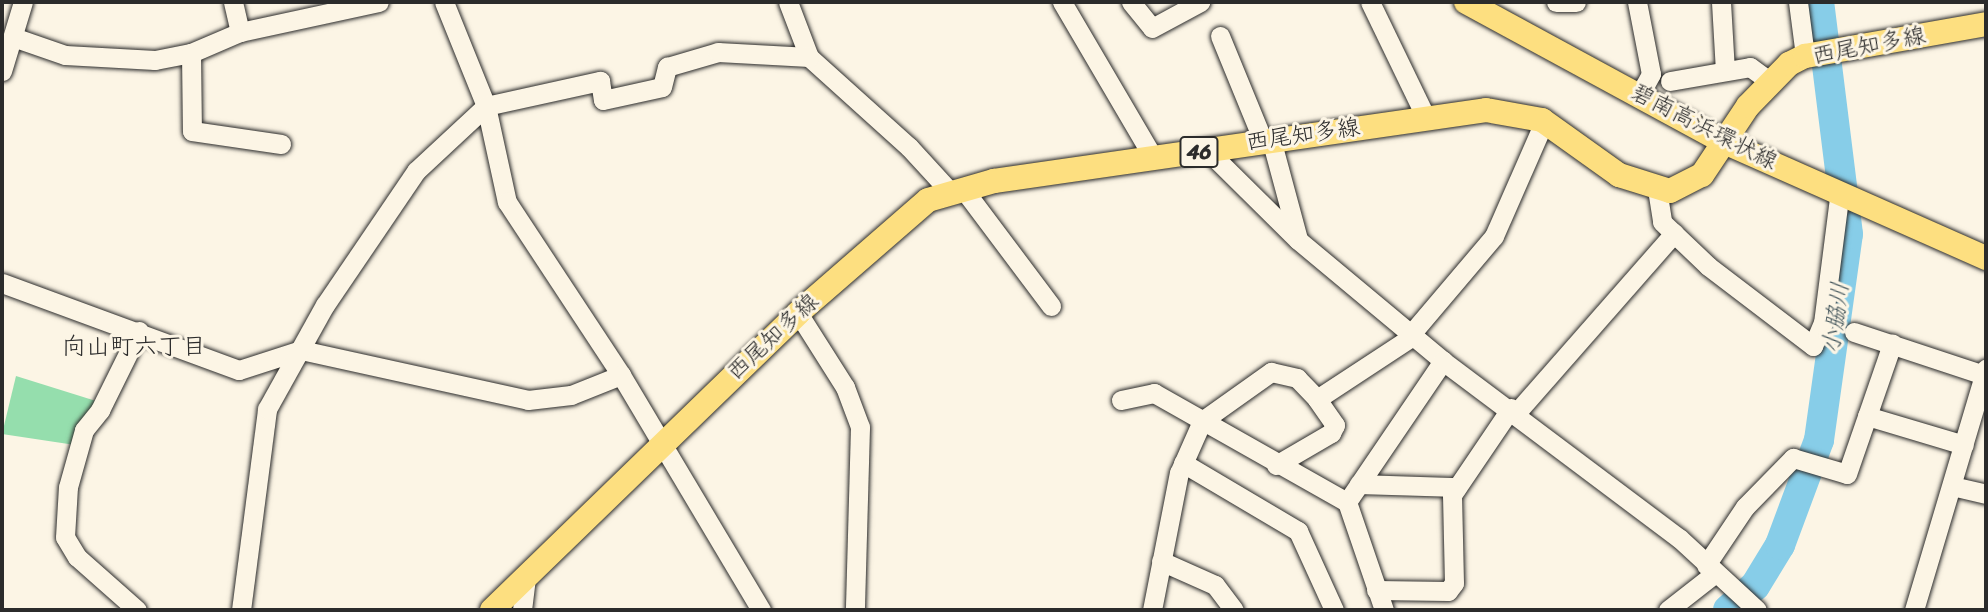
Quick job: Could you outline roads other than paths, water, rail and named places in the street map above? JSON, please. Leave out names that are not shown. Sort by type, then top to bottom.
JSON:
[{"type":"main road","name":"碧南高浜環状線","points":[[1465,2],[1640,94],[1724,142],[1840,191],[1986,258]]},
{"type":"main road","name":"西尾知多線","points":[[492,610],[662,441],[905,215],[958,192],[1267,140],[1486,110],[1544,122],[1619,174],[1657,189],[1687,187],[1769,81],[1805,57],[1986,24]]},
{"type":"street","points":[[2,71],[23,2]]},
{"type":"street","points":[[233,2],[240,32]]},
{"type":"street","points":[[13,37],[65,55],[155,60],[191,53],[240,32],[379,2]]},
{"type":"street","points":[[444,2],[486,106],[507,202],[621,375],[761,610]]},
{"type":"street","points":[[788,2],[809,57],[958,192],[1051,306]]},
{"type":"street","points":[[1062,2],[1154,159]]},
{"type":"street","points":[[1131,2],[1152,28],[1199,2]]},
{"type":"street","points":[[1370,2],[1426,118]]},
{"type":"street","points":[[1556,2],[1576,2]]},
{"type":"street","points":[[1637,2],[1651,74],[1640,94]]},
{"type":"street","points":[[1721,2],[1725,71]]},
{"type":"street","points":[[1798,2],[1805,57]]},
{"type":"street","points":[[1220,36],[1267,140],[1298,240]]},
{"type":"street","points":[[241,610],[267,409],[301,350],[416,171],[486,106],[600,82],[603,100],[662,87],[667,67],[718,52],[809,57]]},
{"type":"street","points":[[191,53],[192,131],[281,144]]},
{"type":"street","points":[[1670,81],[1750,67],[1769,81]]},
{"type":"street","points":[[1317,398],[1412,335],[1494,236],[1544,122]]},
{"type":"street","points":[[1207,150],[1298,240],[1443,361],[1514,410],[1679,538],[1757,610]]},
{"type":"street","points":[[1657,189],[1662,222],[1796,338],[1813,346],[1824,323],[1840,191]]},
{"type":"street","points":[[1376,590],[1448,591],[1454,583],[1452,495],[1457,487],[1514,410],[1674,233]]},
{"type":"street","points":[[2,283],[139,331],[239,370],[301,350],[528,400],[571,395],[621,375]]},
{"type":"street","points":[[797,313],[845,387],[860,427],[855,610]]},
{"type":"street","points":[[136,610],[77,557],[65,537],[68,487],[84,430],[100,410],[139,331]]},
{"type":"street","points":[[1854,332],[1985,371],[1914,610]]},
{"type":"street","points":[[1668,610],[1710,569],[1745,507],[1793,458],[1847,474],[1892,344]]},
{"type":"street","points":[[1347,502],[1443,361]]},
{"type":"street","points":[[1152,610],[1183,463],[1202,421],[1271,372],[1297,377],[1317,398],[1335,425],[1331,433],[1276,465]]},
{"type":"street","points":[[1121,400],[1154,393],[1276,465],[1347,502],[1384,610]]},
{"type":"street","points":[[1867,416],[1964,444]]},
{"type":"street","points":[[1183,463],[1298,531],[1334,610]]},
{"type":"street","points":[[1359,484],[1457,487]]},
{"type":"street","points":[[1952,486],[1986,494]]},
{"type":"street","points":[[1161,561],[1215,584],[1234,610]]},
{"type":"street","points":[[522,610],[526,577]]},
{"type":"waterway","name":"小脇川","points":[[1728,610],[1755,586],[1780,545],[1819,440],[1848,234],[1819,2]]},
{"type":"district","name":"向山町六丁目","points":[[134,347]]}]
